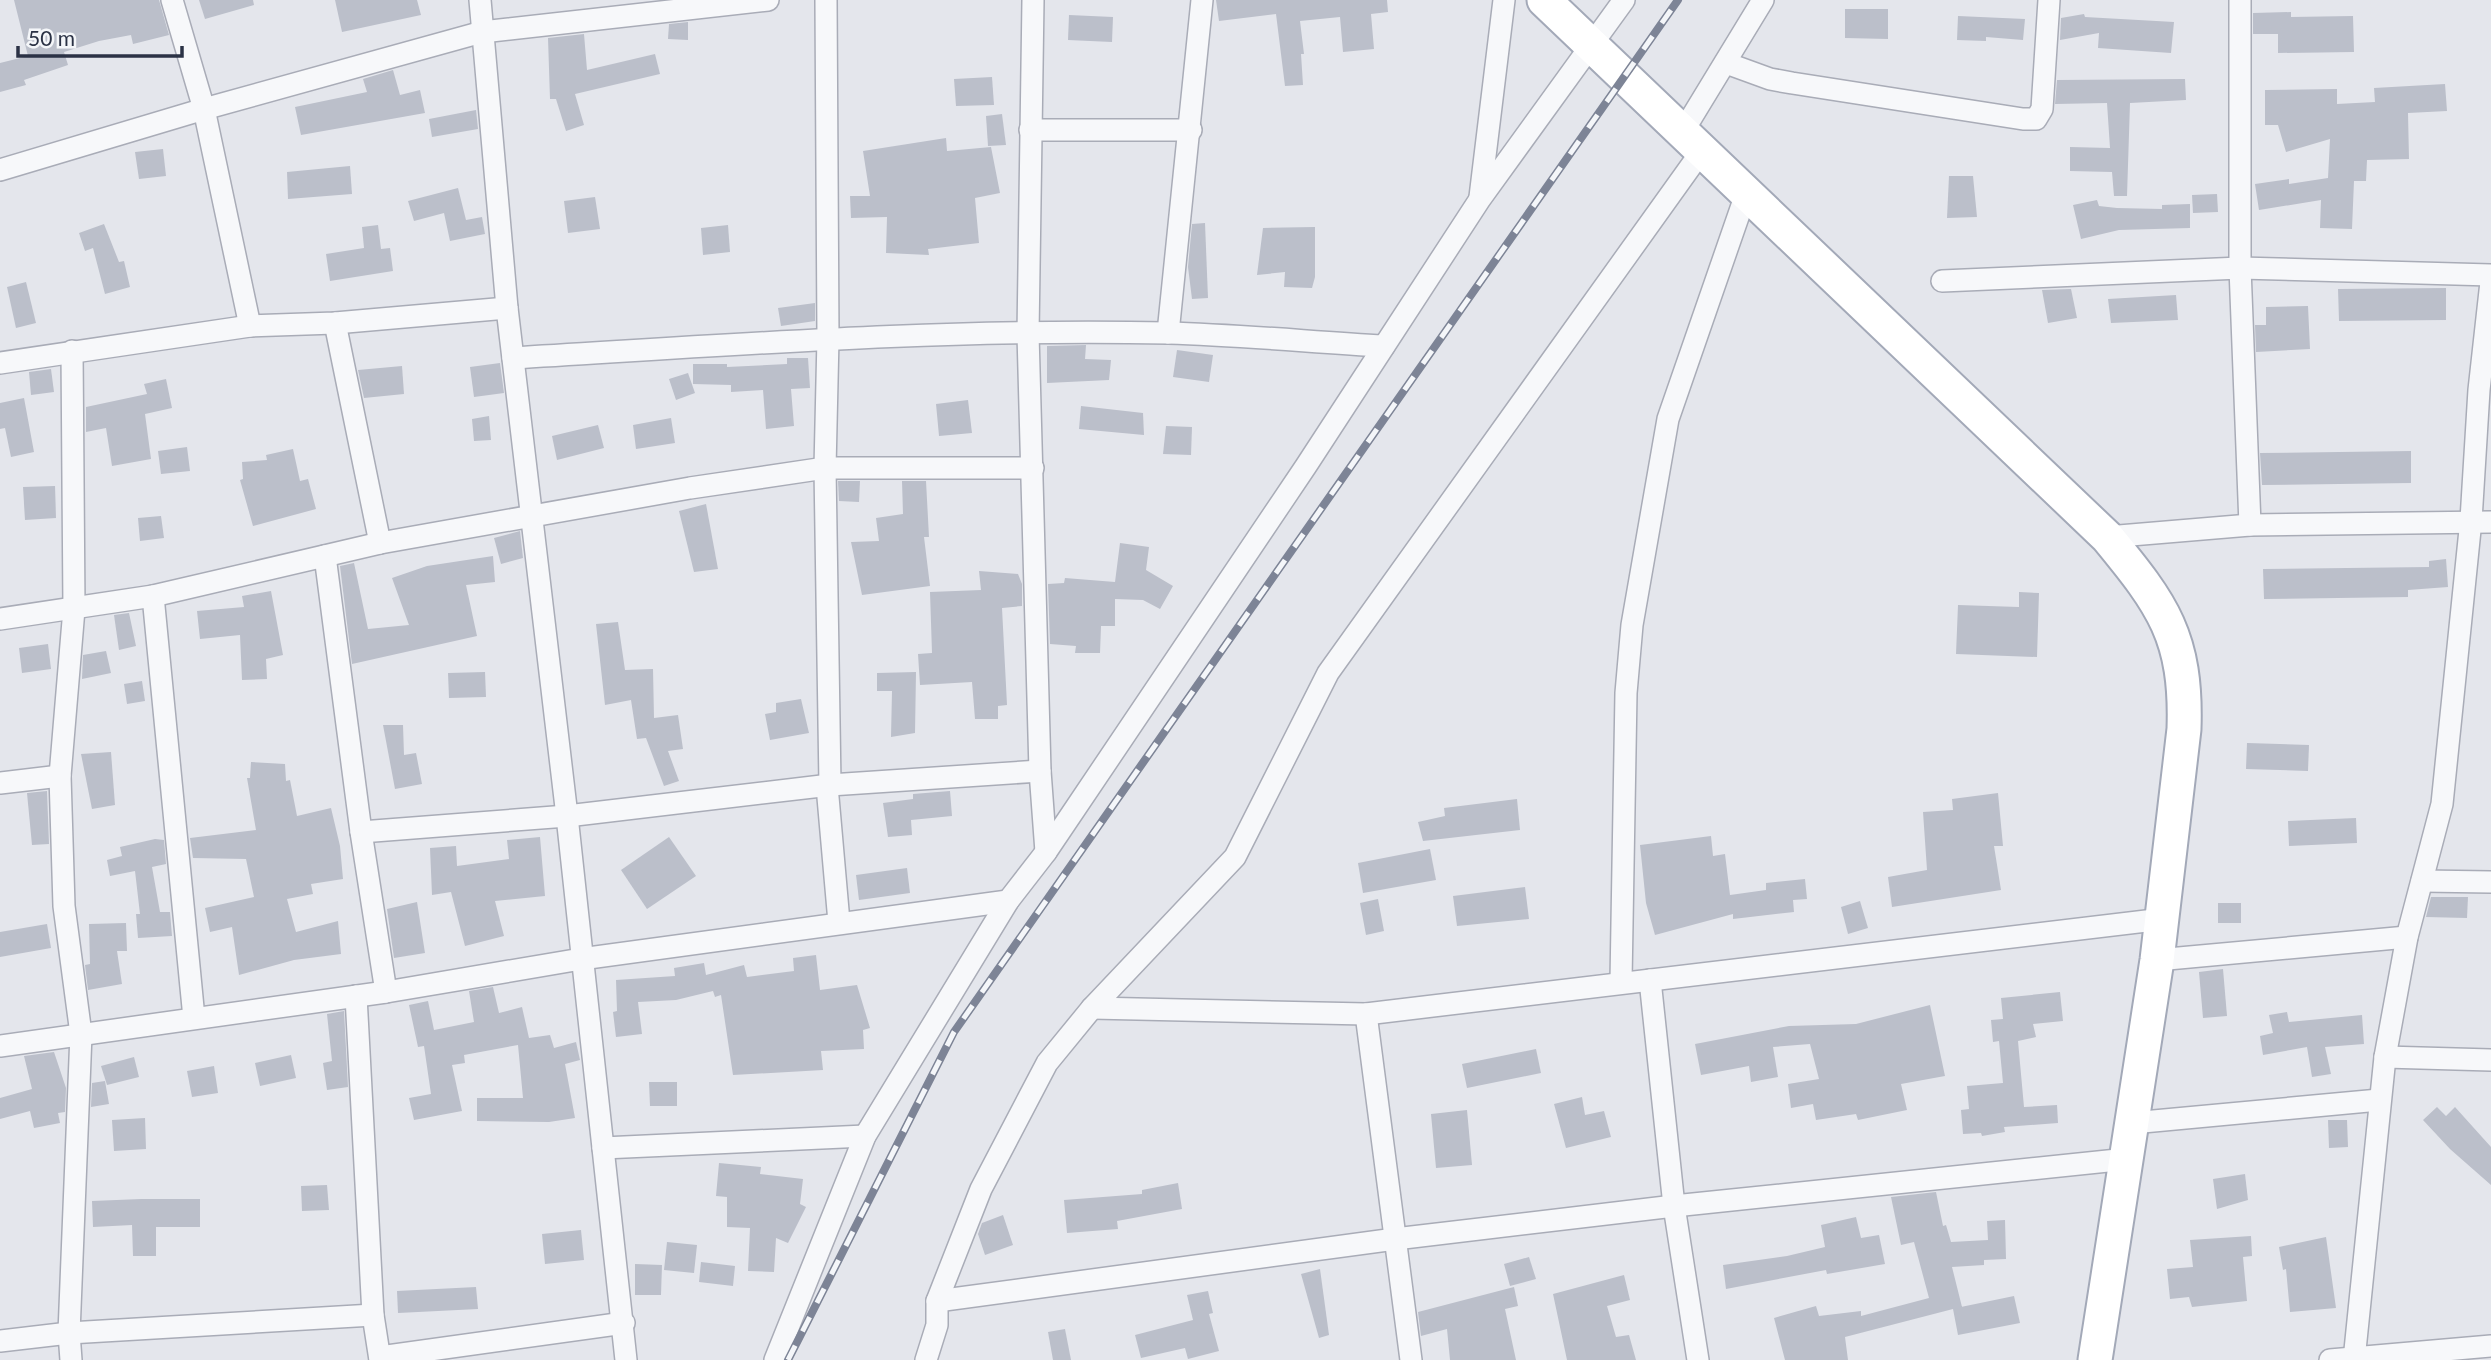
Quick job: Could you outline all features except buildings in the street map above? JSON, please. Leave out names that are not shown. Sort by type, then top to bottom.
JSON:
[{"type":"main road","points":[[1544,0],[2107,537],[2154,595],[2174,637],[2182,665],[2186,695],[2185,729],[2163,919],[2095,1360]]},
{"type":"street","points":[[172,0],[204,109],[250,326]]},
{"type":"street","points":[[480,0],[507,308],[567,816],[626,1360]]},
{"type":"street","points":[[0,170],[204,109],[482,32],[768,0]]},
{"type":"street","points":[[826,0],[828,338],[825,468],[828,785],[839,922]]},
{"type":"street","points":[[1033,0],[1028,334],[1040,771],[1046,852]]},
{"type":"street","points":[[1168,333],[1191,130],[1202,0]]},
{"type":"street","points":[[1480,199],[1504,0]]},
{"type":"street","points":[[775,1360],[865,1136],[1008,901],[1046,852],[1480,199],[1624,0]]},
{"type":"street","points":[[944,1360],[937,1325],[937,1301],[981,1189],[1046,1063],[1092,1008],[1235,858],[1328,673],[1691,143],[1726,63],[1763,0]]},
{"type":"street","points":[[1726,63],[1792,83],[2036,119],[2042,109],[2049,0]]},
{"type":"street","points":[[2240,0],[2240,268],[2250,525]]},
{"type":"street","points":[[1030,130],[1191,130]]},
{"type":"street","points":[[1621,981],[1626,693],[1632,625],[1668,419],[1746,194]]},
{"type":"street","points":[[1942,281],[2240,268],[2491,275]]},
{"type":"street","points":[[2354,1359],[2385,1057],[2407,937],[2442,804],[2481,521],[2491,282]]},
{"type":"street","points":[[0,363],[250,326],[335,323],[507,308]]},
{"type":"street","points":[[335,323],[380,543]]},
{"type":"street","points":[[513,358],[828,338],[1028,334],[1168,333],[1384,346]]},
{"type":"street","points":[[71,1360],[69,1334],[81,1034],[64,906],[60,776],[74,610],[72,351]]},
{"type":"street","points":[[0,619],[74,610],[153,596],[380,543],[532,515],[825,468],[1033,468]]},
{"type":"street","points":[[2107,537],[2250,525],[2481,521]]},
{"type":"street","points":[[325,556],[361,832],[386,992]]},
{"type":"street","points":[[153,596],[194,1018]]},
{"type":"street","points":[[361,832],[567,816],[828,785],[1040,771]]},
{"type":"street","points":[[0,783],[60,776]]},
{"type":"street","points":[[2422,881],[2491,882]]},
{"type":"street","points":[[0,1046],[386,992],[581,959],[1008,901]]},
{"type":"street","points":[[1092,1008],[1366,1014],[1621,981],[1650,980],[2163,919]]},
{"type":"street","points":[[2157,960],[2407,937]]},
{"type":"street","points":[[1650,980],[1674,1206],[1698,1360]]},
{"type":"street","points":[[356,996],[373,1315],[380,1359],[624,1323]]},
{"type":"street","points":[[1366,1014],[1411,1360]]},
{"type":"street","points":[[2385,1057],[2491,1060]]},
{"type":"street","points":[[2132,1123],[2379,1100]]},
{"type":"street","points":[[603,1148],[865,1136]]},
{"type":"street","points":[[937,1301],[1395,1239],[1674,1206],[2127,1159]]},
{"type":"street","points":[[0,1341],[69,1334],[373,1315]]},
{"type":"street","points":[[926,1360],[937,1325]]},
{"type":"street","points":[[2330,1360],[2491,1346]]},
{"type":"railway","points":[[788,1360],[954,1032],[1678,0]]}]
